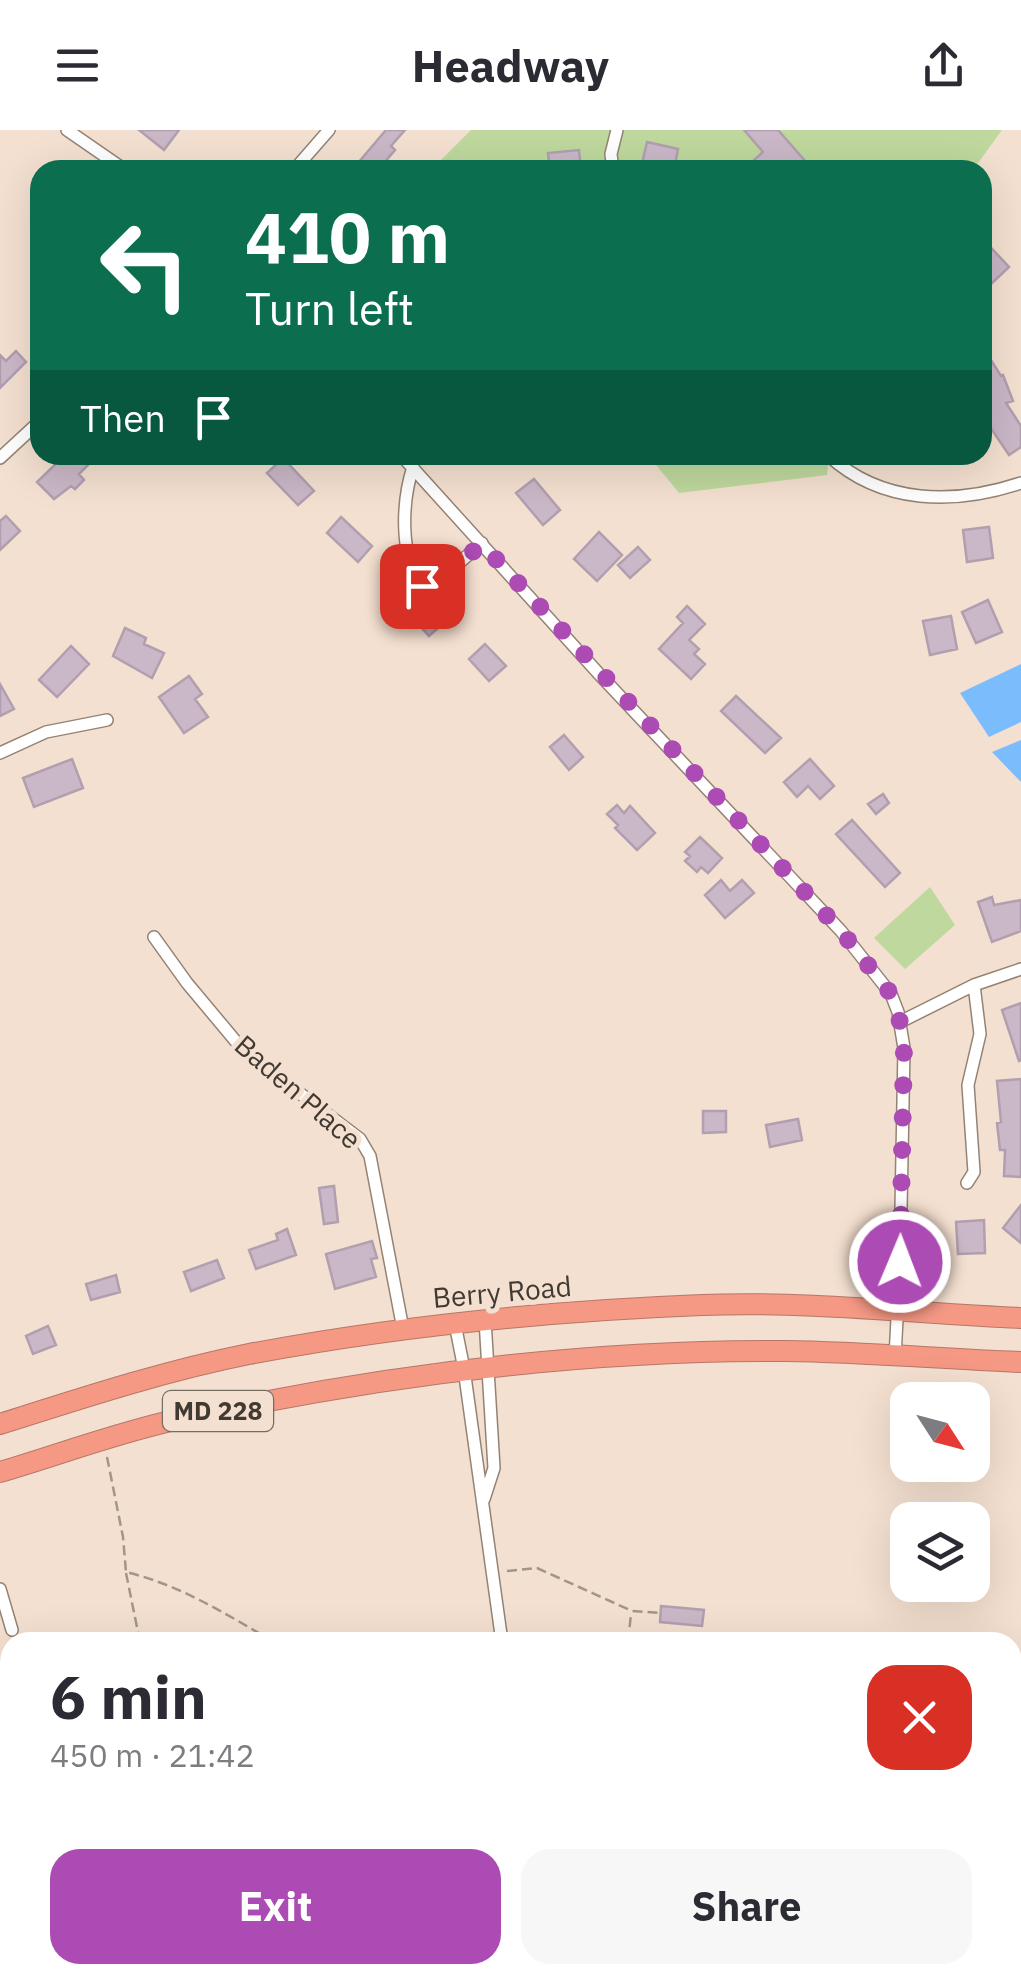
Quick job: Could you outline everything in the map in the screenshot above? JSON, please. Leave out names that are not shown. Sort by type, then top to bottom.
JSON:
[{"type":"highway","name":"Berry Road","points":[[0,1424],[208,1364],[403,1329],[485,1320],[705,1305],[1021,1318]]},
{"type":"highway","name":"MD 228","points":[[0,1472],[171,1420],[379,1380],[488,1366],[662,1354],[784,1352],[1021,1362]]},
{"type":"street","points":[[68,130],[111,160]]},
{"type":"street","points":[[303,160],[329,130]]},
{"type":"street","points":[[612,160],[617,130]]},
{"type":"street","points":[[0,458],[30,430]]},
{"type":"street","points":[[410,465],[841,931],[891,994],[904,1048],[895,1357]]},
{"type":"street","points":[[839,465],[875,485],[933,498],[960,499],[1021,483]]},
{"type":"street","points":[[413,468],[406,487],[405,510],[411,568],[422,586],[430,588],[482,544]]},
{"type":"street","points":[[0,753],[46,732],[107,720]]},
{"type":"street","name":"Baden Place","points":[[154,937],[244,1050],[360,1139],[370,1156],[403,1329]]},
{"type":"street","points":[[900,1022],[974,985],[1021,969]]},
{"type":"street","points":[[967,1183],[974,1172],[968,1085],[980,1034],[974,985]]},
{"type":"street","points":[[483,1503],[494,1468],[485,1320]]},
{"type":"street","points":[[455,1324],[501,1632]]},
{"type":"street","points":[[0,1589],[12,1630]]},
{"type":"path","points":[[104,1440],[138,1632]]},
{"type":"path","points":[[492,1574],[537,1568],[632,1612],[661,1613]]},
{"type":"path","points":[[126,1572],[157,1579],[256,1632]]},
{"type":"path","points":[[629,1632],[632,1612]]},
{"type":"green space","points":[[471,130],[1002,130],[980,160],[441,160]]},
{"type":"green space","points":[[656,465],[828,465],[827,475],[679,493]]},
{"type":"green space","points":[[930,887],[955,925],[905,969],[874,938]]},
{"type":"water","points":[[1021,664],[1021,722],[989,737],[960,693]]},
{"type":"water","points":[[1021,740],[1021,782],[992,752]]},
{"type":"building","points":[[139,130],[179,130],[164,150]]},
{"type":"building","points":[[386,130],[405,130],[391,146],[395,150],[386,160],[360,160]]},
{"type":"building","points":[[744,130],[778,130],[804,160],[754,160],[763,152]]},
{"type":"building","points":[[647,142],[678,149],[676,160],[643,160]]},
{"type":"building","points":[[579,150],[580,160],[549,160],[548,153]]},
{"type":"building","points":[[992,249],[1009,267],[992,283]]},
{"type":"building","points":[[16,351],[26,362],[0,388],[0,355],[6,361]]},
{"type":"building","points":[[992,362],[1003,375],[1013,401],[1006,403],[1021,426],[1021,447],[1009,455],[992,430]]},
{"type":"building","points":[[55,465],[88,465],[79,474],[84,480],[75,489],[71,486],[54,499],[37,482]]},
{"type":"building","points":[[276,465],[290,465],[314,491],[298,505],[267,473]]},
{"type":"building","points":[[534,479],[560,510],[543,525],[516,493]]},
{"type":"building","points":[[6,516],[20,531],[0,550],[0,521]]},
{"type":"building","points":[[341,517],[372,546],[358,562],[327,533]]},
{"type":"building","points":[[989,527],[993,558],[967,562],[963,530]]},
{"type":"building","points":[[599,532],[622,555],[597,581],[574,559]]},
{"type":"building","points":[[638,547],[650,560],[630,578],[618,565]]},
{"type":"building","points":[[419,595],[445,622],[429,636],[404,608]]},
{"type":"building","points":[[988,600],[1002,632],[976,643],[962,612]]},
{"type":"building","points":[[687,606],[705,624],[689,640],[699,649],[694,654],[705,664],[691,679],[659,649],[683,623],[677,617]]},
{"type":"building","points":[[951,616],[957,649],[930,655],[923,621]]},
{"type":"building","points":[[125,628],[146,638],[144,644],[164,653],[152,678],[113,656]]},
{"type":"building","points":[[485,644],[506,666],[489,681],[469,659]]},
{"type":"building","points":[[71,646],[89,664],[57,697],[39,680]]},
{"type":"building","points":[[189,676],[202,694],[195,699],[208,717],[184,733],[159,697]]},
{"type":"building","points":[[0,684],[14,709],[0,716]]},
{"type":"building","points":[[736,696],[781,738],[765,753],[721,711]]},
{"type":"building","points":[[564,735],[583,757],[569,770],[550,747]]},
{"type":"building","points":[[72,759],[83,788],[34,807],[23,778]]},
{"type":"building","points":[[810,759],[834,786],[820,799],[808,786],[797,797],[784,782]]},
{"type":"building","points":[[883,794],[889,803],[876,814],[868,804]]},
{"type":"building","points":[[617,805],[624,813],[630,806],[655,833],[637,850],[607,814]]},
{"type":"building","points":[[852,820],[900,873],[885,887],[836,834]]},
{"type":"building","points":[[700,837],[722,858],[708,873],[701,867],[697,872],[685,861],[690,856],[685,852]]},
{"type":"building","points":[[721,880],[730,891],[742,880],[754,893],[725,918],[705,895]]},
{"type":"building","points":[[992,897],[994,905],[1021,900],[1021,931],[992,942],[978,902]]},
{"type":"building","points":[[1021,1003],[1021,1060],[1019,1061],[1002,1010]]},
{"type":"building","points":[[1021,1079],[1021,1177],[1004,1176],[1005,1150],[1000,1150],[997,1123],[1001,1122],[997,1081]]},
{"type":"building","points":[[703,1111],[726,1111],[726,1132],[703,1133]]},
{"type":"building","points":[[798,1119],[802,1140],[770,1147],[766,1125]]},
{"type":"building","points":[[334,1186],[338,1222],[324,1224],[319,1188]]},
{"type":"building","points":[[1021,1205],[1021,1243],[1003,1228]]},
{"type":"building","points":[[984,1220],[985,1253],[958,1254],[956,1222]]},
{"type":"building","points":[[287,1229],[296,1255],[256,1269],[249,1250],[278,1240],[276,1234]]},
{"type":"building","points":[[372,1241],[377,1258],[371,1259],[376,1277],[335,1289],[326,1254]]},
{"type":"building","points":[[217,1260],[224,1278],[191,1291],[184,1272]]},
{"type":"building","points":[[116,1275],[120,1292],[91,1300],[86,1284]]},
{"type":"building","points":[[48,1326],[56,1345],[33,1354],[26,1336]]},
{"type":"building","points":[[661,1606],[704,1610],[702,1626],[660,1622]]},
{"type":"route","points":[[422,586],[430,588],[482,544],[841,931],[882,981],[898,1012],[904,1048],[900,1262]]}]
